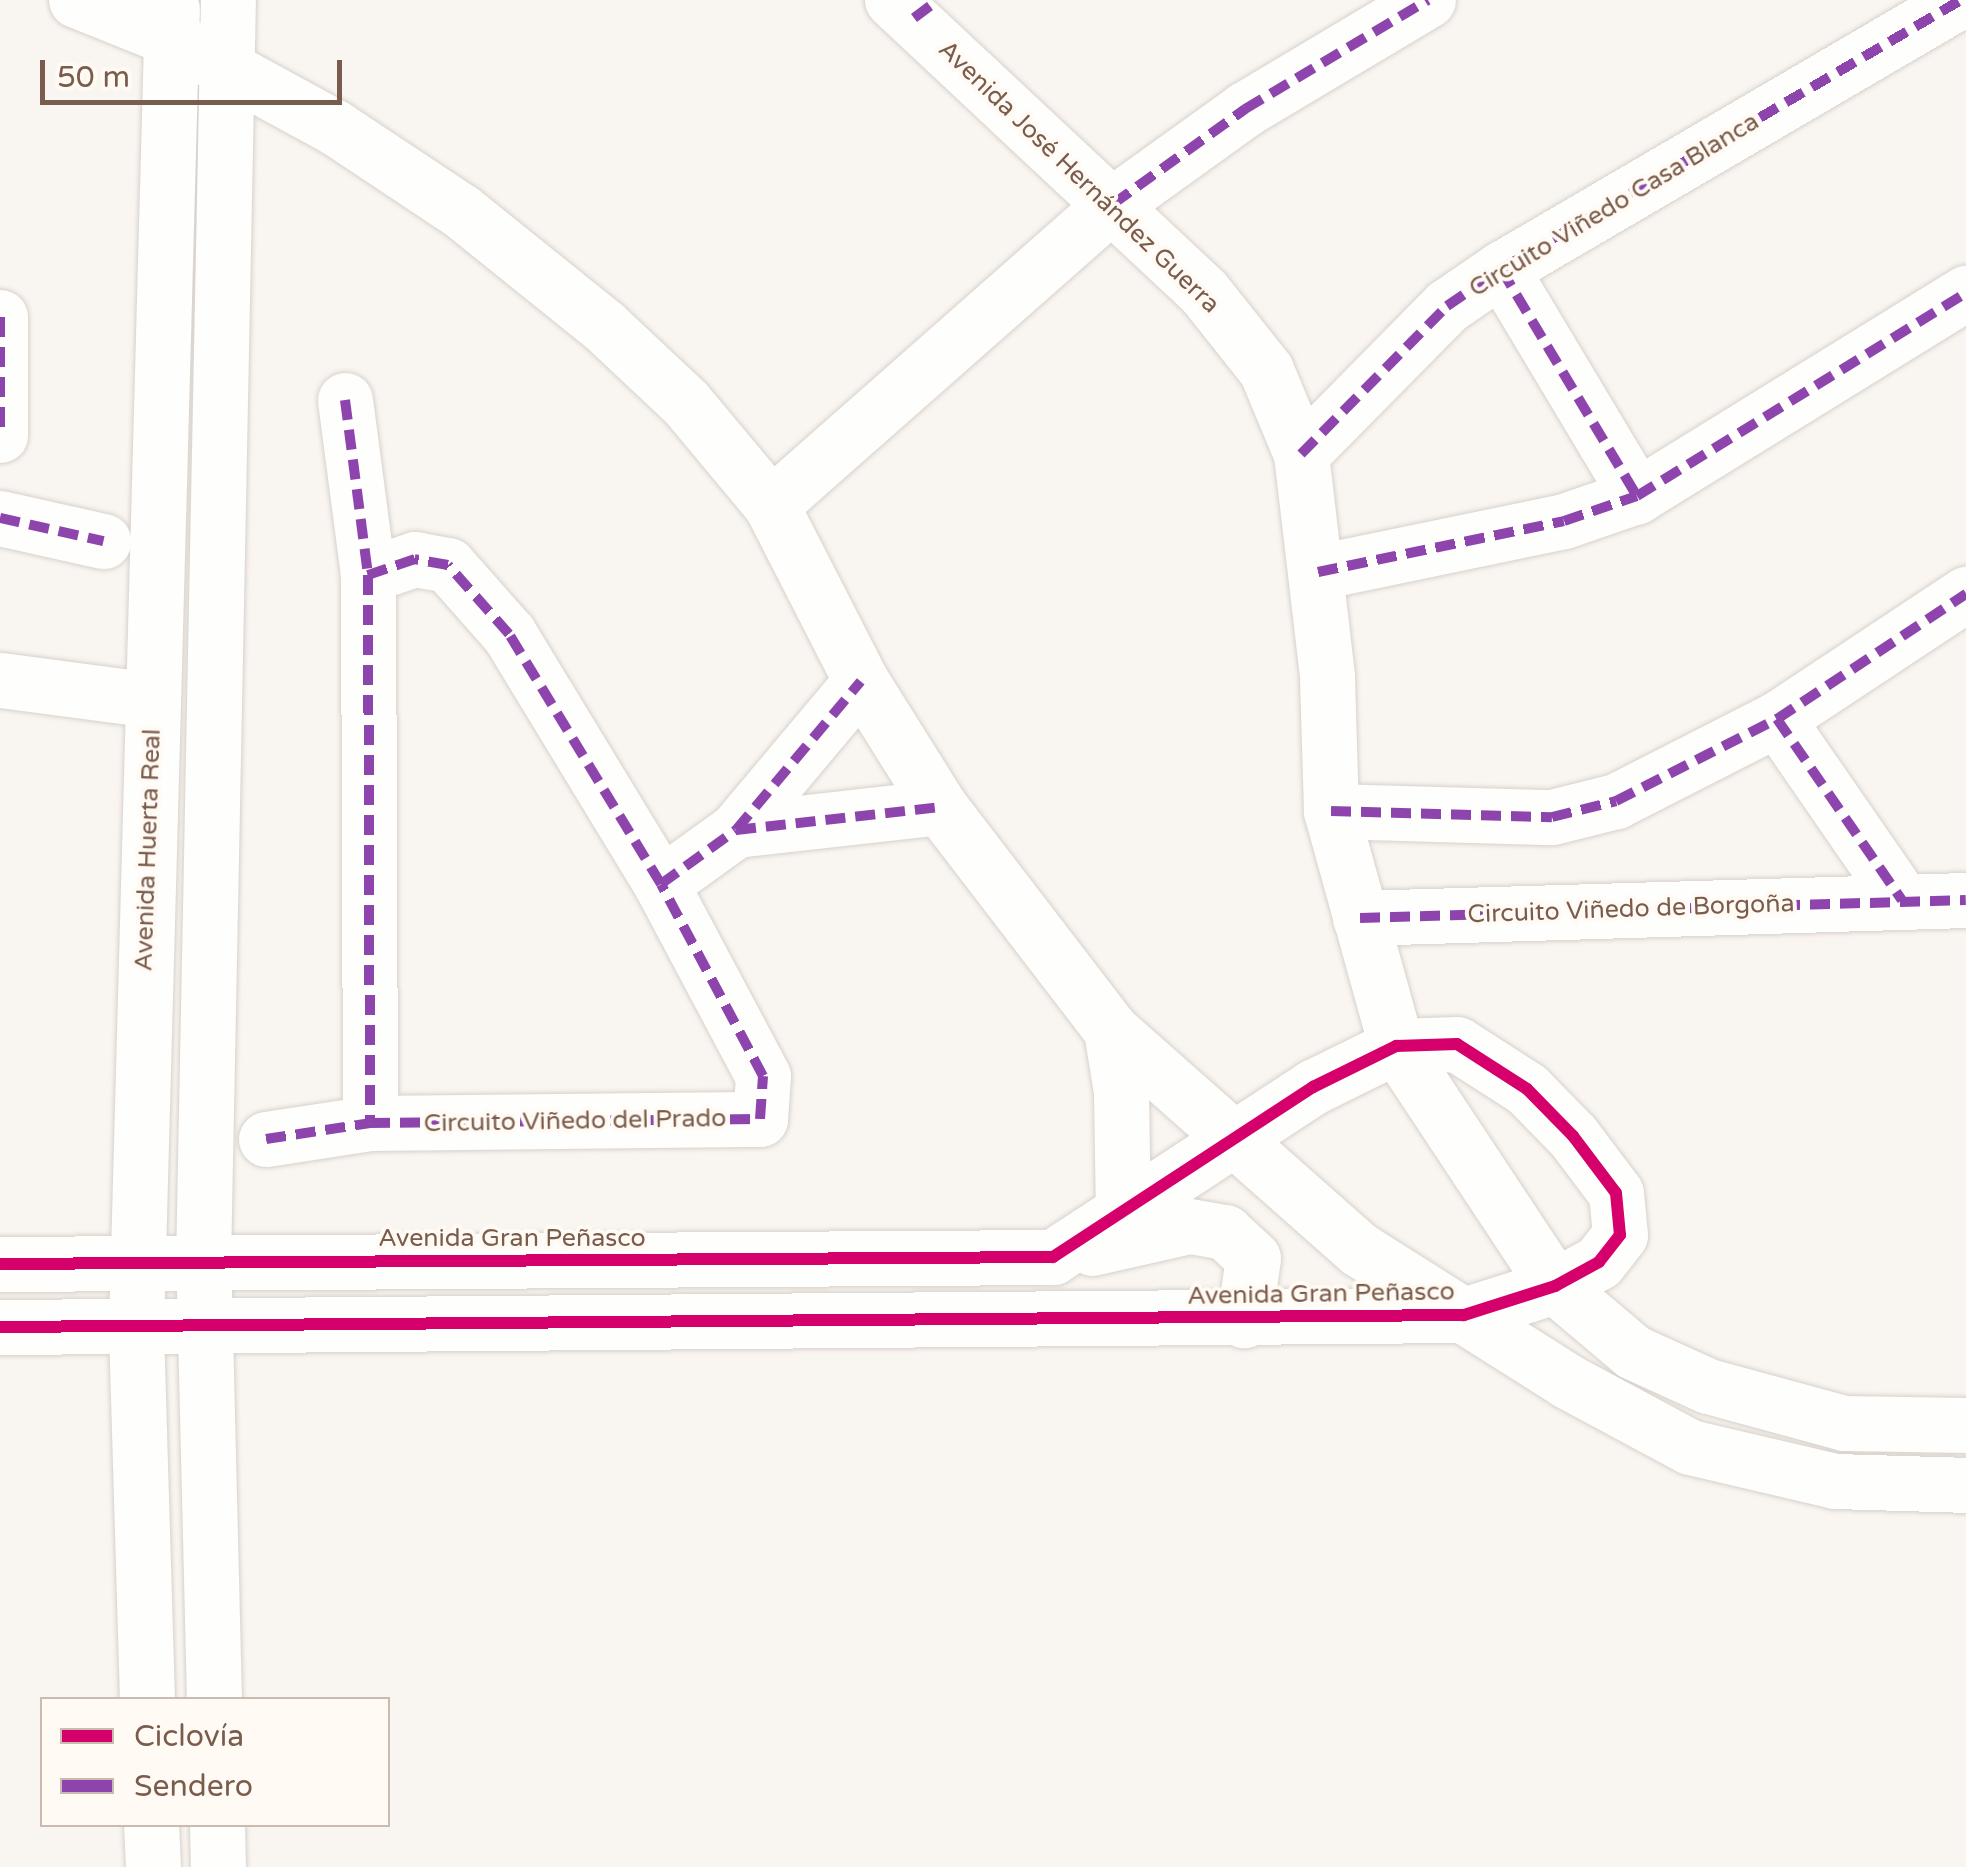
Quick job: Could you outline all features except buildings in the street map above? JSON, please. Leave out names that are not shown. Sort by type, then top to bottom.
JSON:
[{"type":"street","points":[[76,0],[171,19],[225,66],[352,138],[461,211],[547,280],[686,404],[771,506],[861,680],[940,806],[1111,1030],[1360,1250],[1567,1381],[1690,1447],[1835,1482],[1966,1485]]},
{"type":"street","points":[[214,1697],[203,1264],[228,0]]},
{"type":"street","points":[[771,506],[1113,204],[1245,109],[1428,0]]},
{"type":"street","name":"Circuito Viñedo Casa Blanca","points":[[1301,454],[1448,306],[1501,269],[1961,0]]},
{"type":"street","name":"Avenida José Hernández Guerra","points":[[914,6],[1204,292],[1266,370],[1301,454],[1318,572],[1330,811],[1396,1046],[1554,1286],[1634,1352],[1708,1386],[1844,1423],[1966,1425]]},
{"type":"street","name":"Avenida Huerta Real","points":[[148,1697],[136,1326],[171,19]]},
{"type":"street","points":[[1501,269],[1637,496]]},
{"type":"street","points":[[1318,572],[1564,520],[1637,496],[1966,293]]},
{"type":"street","points":[[0,317],[0,434]]},
{"type":"street","points":[[345,400],[368,575],[370,1123]]},
{"type":"street","points":[[0,518],[103,541]]},
{"type":"street","name":"Circuito Viñedo del Prado","points":[[266,1138],[370,1123],[760,1119],[764,1076],[661,884],[510,634],[448,565],[415,559],[368,575]]},
{"type":"street","points":[[1330,811],[1552,816],[1616,801],[1777,718],[1966,594]]},
{"type":"street","points":[[0,680],[152,700]]},
{"type":"street","points":[[661,884],[736,830],[861,680]]},
{"type":"street","points":[[1777,718],[1902,900]]},
{"type":"street","points":[[736,830],[940,806]]},
{"type":"street","name":"Circuito Viñedo de Borgoña","points":[[1360,918],[1966,900]]},
{"type":"street","points":[[1111,1030],[1121,1092],[1122,1215]]},
{"type":"street","name":"Avenida Gran Peñasco","points":[[0,1328],[1244,1320],[1464,1315],[1554,1286],[1599,1262],[1620,1235],[1616,1193],[1528,1089],[1457,1044],[1396,1046],[1231,1138],[1122,1215],[1053,1257]]},
{"type":"street","name":"Avenida Gran Peñasco","points":[[0,1264],[1053,1257],[1190,1226],[1225,1232],[1253,1258],[1244,1320]]},
{"type":"street","points":[[151,1827],[152,1867]]},
{"type":"street","points":[[217,1827],[218,1867]]},
{"type":"marked path","points":[[914,18],[938,0]]},
{"type":"marked path","points":[[1113,204],[1245,109],[1428,0]]},
{"type":"marked path","points":[[1301,454],[1447,306],[1501,269],[1961,0]]},
{"type":"marked path","points":[[1501,269],[1637,496]]},
{"type":"marked path","points":[[1318,572],[1564,521],[1637,496],[1966,293]]},
{"type":"marked path","points":[[0,317],[0,435]]},
{"type":"marked path","points":[[345,400],[368,575],[370,1123]]},
{"type":"marked path","points":[[0,518],[103,541]]},
{"type":"marked path","points":[[266,1139],[370,1123],[760,1119],[763,1076],[661,884],[509,634],[448,565],[415,559],[368,575]]},
{"type":"marked path","points":[[1331,811],[1552,817],[1616,801],[1777,719],[1966,594]]},
{"type":"marked path","points":[[661,884],[736,830],[861,681]]},
{"type":"marked path","points":[[1777,719],[1902,900]]},
{"type":"marked path","points":[[736,830],[940,807]]},
{"type":"marked path","points":[[1360,918],[1966,900]]},
{"type":"cycle path","points":[[0,1264],[1053,1257],[1313,1087],[1396,1046],[1457,1044],[1527,1089],[1573,1136],[1616,1193],[1620,1235],[1599,1262],[1555,1286],[1464,1315],[0,1327]]}]
